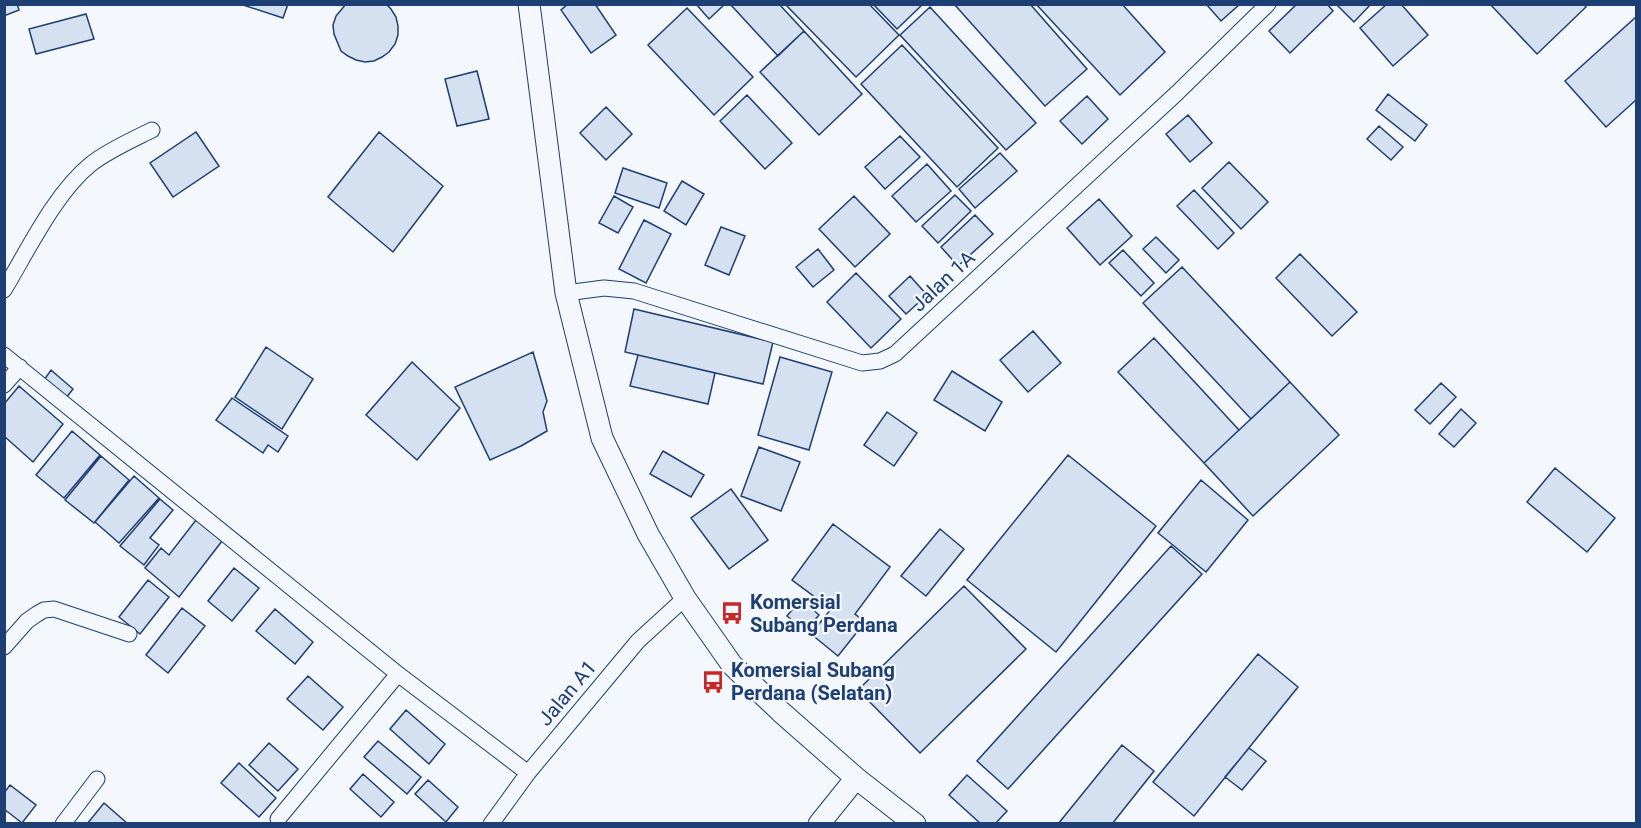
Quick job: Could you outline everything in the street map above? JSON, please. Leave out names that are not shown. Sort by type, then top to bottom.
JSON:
[{"type":"street","points":[[529,4],[566,293],[602,438],[648,534],[686,598],[732,665],[856,778],[915,824]]},
{"type":"street","name":"Jalan 1A","points":[[566,293],[604,288],[634,291],[862,363],[880,361],[895,354],[1177,93],[1268,4]]},
{"type":"street","points":[[4,290],[56,204],[72,183],[92,164],[152,130]]},
{"type":"street","points":[[4,354],[398,674],[528,773]]},
{"type":"street","points":[[4,385],[20,367]]},
{"type":"street","name":"Jalan A1","points":[[491,824],[528,773],[638,641],[686,598]]},
{"type":"street","points":[[4,647],[27,621],[44,610],[54,609],[129,634]]},
{"type":"street","points":[[278,819],[398,674]]},
{"type":"street","points":[[819,824],[856,778]]},
{"type":"street","points":[[63,824],[97,779]]},
{"type":"building","points":[[4,4],[17,4],[19,10],[4,16]]},
{"type":"building","points":[[240,4],[288,4],[283,18]]},
{"type":"building","points":[[346,4],[386,4],[391,9],[396,17],[398,35],[389,52],[374,61],[365,62],[356,60],[341,51],[333,25],[336,16]]},
{"type":"building","points":[[568,4],[595,4],[616,35],[591,53],[561,10]]},
{"type":"building","points":[[696,4],[725,4],[709,19]]},
{"type":"building","points":[[730,4],[779,4],[804,31],[778,56]]},
{"type":"building","points":[[785,4],[869,4],[899,35],[856,77]]},
{"type":"building","points":[[873,4],[923,4],[897,29]]},
{"type":"building","points":[[954,4],[1030,4],[1087,69],[1045,106]]},
{"type":"building","points":[[1036,4],[1122,4],[1165,52],[1120,95]]},
{"type":"building","points":[[1206,4],[1240,4],[1221,21]]},
{"type":"building","points":[[1297,4],[1327,4],[1333,11],[1290,53],[1269,31]]},
{"type":"building","points":[[1336,4],[1371,4],[1354,22]]},
{"type":"building","points":[[1387,4],[1401,4],[1428,35],[1393,66],[1360,28]]},
{"type":"building","points":[[1490,4],[1584,4],[1586,7],[1537,54]]},
{"type":"building","points":[[930,7],[1036,123],[1006,150],[900,35]]},
{"type":"building","points":[[687,8],[753,77],[714,115],[648,45]]},
{"type":"building","points":[[86,14],[94,39],[36,54],[29,29]]},
{"type":"building","points":[[1636,17],[1636,100],[1606,127],[1565,81]]},
{"type":"building","points":[[804,31],[862,94],[819,135],[760,72]]},
{"type":"building","points":[[902,45],[998,148],[957,187],[861,84]]},
{"type":"building","points":[[477,71],[489,119],[457,126],[445,79]]},
{"type":"building","points":[[1388,94],[1427,125],[1415,141],[1376,110]]},
{"type":"building","points":[[747,95],[792,143],[765,169],[720,121]]},
{"type":"building","points":[[1087,96],[1108,119],[1082,144],[1060,121]]},
{"type":"building","points":[[606,107],[632,134],[606,160],[580,133]]},
{"type":"building","points":[[1188,115],[1212,143],[1190,162],[1166,134]]},
{"type":"building","points":[[1379,126],[1403,147],[1391,160],[1367,139]]},
{"type":"building","points":[[196,132],[219,166],[173,197],[150,163]]},
{"type":"building","points":[[379,132],[443,186],[393,252],[328,197]]},
{"type":"building","points":[[900,136],[920,157],[885,189],[865,167]]},
{"type":"building","points":[[1000,153],[1017,171],[975,208],[959,189]]},
{"type":"building","points":[[1229,162],[1268,202],[1241,229],[1202,188]]},
{"type":"building","points":[[927,164],[951,191],[916,222],[892,196]]},
{"type":"building","points":[[623,168],[667,183],[659,208],[615,193]]},
{"type":"building","points":[[682,181],[704,194],[686,225],[664,211]]},
{"type":"building","points":[[1194,190],[1234,233],[1218,249],[1177,206]]},
{"type":"building","points":[[955,195],[971,211],[938,243],[922,226]]},
{"type":"building","points":[[614,196],[633,207],[618,233],[599,223]]},
{"type":"building","points":[[854,196],[890,234],[855,267],[819,229]]},
{"type":"building","points":[[1099,199],[1132,236],[1100,265],[1067,228]]},
{"type":"building","points":[[975,215],[993,234],[958,266],[941,247]]},
{"type":"building","points":[[644,220],[671,234],[646,283],[619,269]]},
{"type":"building","points":[[721,227],[745,236],[729,275],[705,265]]},
{"type":"building","points":[[1156,237],[1179,260],[1166,273],[1143,249]]},
{"type":"building","points":[[818,249],[834,270],[813,287],[796,267]]},
{"type":"building","points":[[1123,250],[1154,283],[1141,296],[1109,263]]},
{"type":"building","points":[[1300,254],[1357,312],[1332,336],[1276,278]]},
{"type":"building","points":[[1182,267],[1290,382],[1251,419],[1143,303]]},
{"type":"building","points":[[856,273],[901,319],[871,348],[827,302]]},
{"type":"building","points":[[910,276],[927,295],[906,314],[889,296]]},
{"type":"building","points":[[634,309],[773,342],[763,384],[625,352]]},
{"type":"building","points":[[1033,331],[1061,363],[1028,392],[1000,360]]},
{"type":"building","points":[[1154,338],[1239,430],[1204,463],[1118,372]]},
{"type":"building","points":[[266,347],[313,379],[282,429],[235,397]]},
{"type":"building","points":[[533,352],[547,401],[543,412],[547,431],[490,460],[455,387]]},
{"type":"building","points":[[638,355],[715,373],[708,404],[630,386]]},
{"type":"building","points":[[780,357],[832,372],[809,450],[758,435]]},
{"type":"building","points":[[412,362],[460,408],[417,460],[366,415]]},
{"type":"building","points":[[51,370],[73,389],[66,398],[44,380]]},
{"type":"building","points":[[952,371],[1002,402],[985,431],[934,400]]},
{"type":"building","points":[[1290,382],[1339,435],[1253,516],[1204,463]]},
{"type":"building","points":[[1441,383],[1456,397],[1430,424],[1415,410]]},
{"type":"building","points":[[19,386],[63,424],[33,462],[4,436],[4,404]]},
{"type":"building","points":[[232,398],[288,436],[278,452],[268,445],[263,453],[216,420]]},
{"type":"building","points":[[1461,409],[1476,423],[1454,447],[1439,434]]},
{"type":"building","points":[[887,412],[917,433],[894,466],[864,445]]},
{"type":"building","points":[[72,431],[100,455],[64,498],[36,475]]},
{"type":"building","points":[[759,447],[800,462],[781,511],[741,496]]},
{"type":"building","points":[[663,451],[704,475],[691,497],[650,474]]},
{"type":"building","points":[[1068,455],[1156,526],[1056,652],[967,580]]},
{"type":"building","points":[[101,456],[129,480],[94,523],[65,500]]},
{"type":"building","points":[[1555,468],[1615,518],[1587,552],[1527,502]]},
{"type":"building","points":[[134,476],[159,498],[119,543],[95,522]]},
{"type":"building","points":[[1201,480],[1248,520],[1206,572],[1158,533]]},
{"type":"building","points":[[731,489],[768,540],[729,569],[691,518]]},
{"type":"building","points":[[160,499],[173,510],[150,538],[159,545],[144,565],[120,546]]},
{"type":"building","points":[[196,520],[222,541],[179,597],[145,568],[161,548],[169,555]]},
{"type":"building","points":[[833,524],[890,567],[855,614],[865,622],[838,656],[811,634],[831,609],[792,580]]},
{"type":"building","points":[[940,529],[964,549],[926,596],[901,576]]},
{"type":"building","points":[[1171,546],[1202,574],[1008,789],[977,761]]},
{"type":"building","points":[[234,568],[259,588],[232,621],[208,601]]},
{"type":"building","points":[[148,580],[169,597],[140,634],[119,617]]},
{"type":"building","points":[[964,586],[1026,649],[920,753],[858,690]]},
{"type":"building","points":[[801,599],[819,615],[805,631],[787,616]]},
{"type":"building","points":[[182,608],[205,626],[168,673],[146,655]]},
{"type":"building","points":[[275,609],[313,642],[295,664],[256,631]]},
{"type":"building","points":[[1258,654],[1298,687],[1194,816],[1153,782]]},
{"type":"building","points":[[308,676],[343,707],[323,730],[287,699]]},
{"type":"building","points":[[406,710],[445,744],[429,764],[390,729]]},
{"type":"building","points":[[378,741],[421,777],[407,794],[364,757]]},
{"type":"building","points":[[269,743],[298,769],[278,791],[249,765]]},
{"type":"building","points":[[1122,745],[1154,771],[1112,824],[1058,824]]},
{"type":"building","points":[[1249,748],[1266,761],[1242,790],[1225,777]]},
{"type":"building","points":[[239,763],[276,798],[259,817],[221,783]]},
{"type":"building","points":[[363,774],[394,802],[381,817],[350,789]]},
{"type":"building","points":[[967,775],[1007,811],[995,824],[981,824],[949,795]]},
{"type":"building","points":[[428,780],[458,807],[446,822],[415,794]]},
{"type":"building","points":[[10,785],[36,805],[22,823],[4,809],[4,793]]},
{"type":"building","points":[[104,803],[128,824],[87,824]]},
{"type":"place","name":"Komersial Subang Perdana","points":[[732,613]]},
{"type":"place","name":"Komersial Subang Perdana (Selatan)","points":[[713,682]]}]
